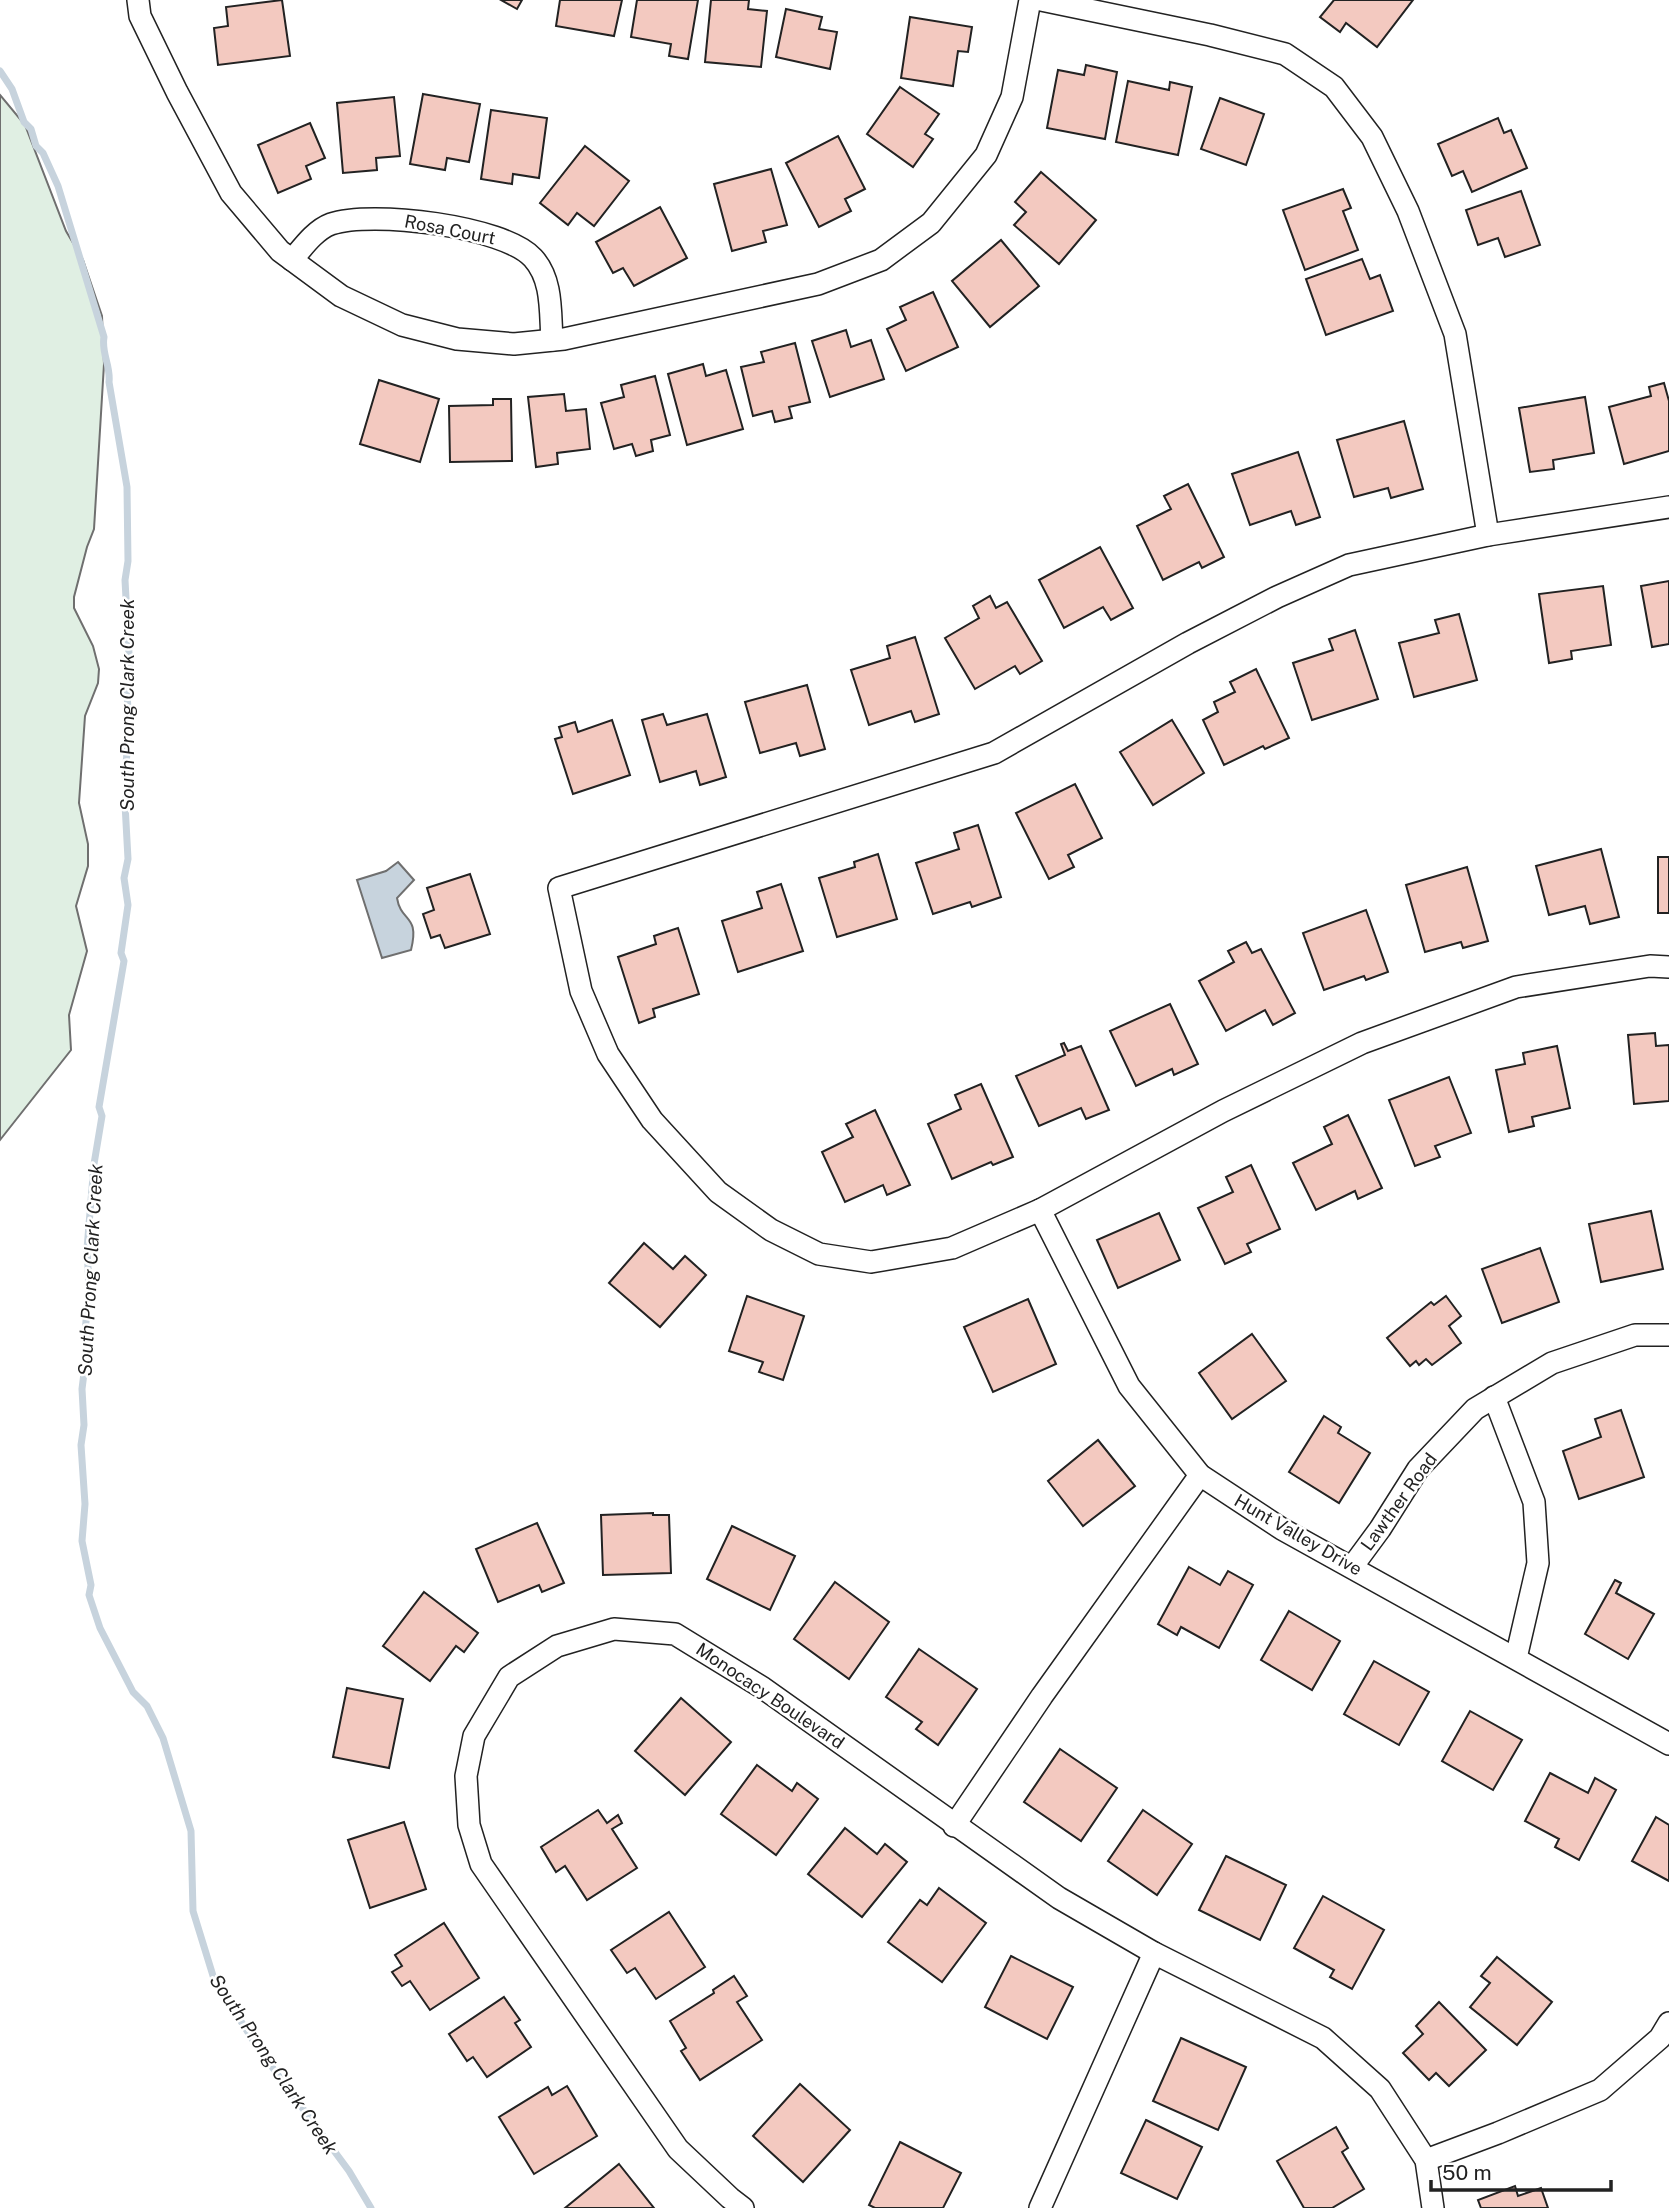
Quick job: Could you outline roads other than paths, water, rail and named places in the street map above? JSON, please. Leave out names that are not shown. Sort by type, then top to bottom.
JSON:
[{"type":"street","points":[[138,0],[140,16],[231,193],[280,251],[341,296],[402,325],[457,339],[514,344],[551,340],[818,284],[881,260],[931,223],[986,155],[1012,97],[1030,0]]},
{"type":"street","points":[[1041,0],[1210,35],[1284,54],[1334,87],[1373,137],[1408,211],[1455,334],[1488,534]]},
{"type":"street","name":"Rosa Court","points":[[292,260],[313,236],[328,225],[340,222],[395,219],[428,222],[482,233],[510,243],[533,258],[548,286],[551,340]]},
{"type":"street","points":[[1669,506],[1488,534],[1349,565],[1277,597],[1188,643],[994,753],[559,888],[580,991],[608,1054],[652,1120],[718,1192],[771,1230],[819,1254],[871,1262],[952,1248],[1040,1210],[1223,1111],[1362,1043],[1516,986],[1650,966],[1669,967]]},
{"type":"street","name":"Hunt Valley Drive","points":[[1040,1210],[1129,1386],[1200,1475],[1282,1529],[1669,1744]]},
{"type":"street","name":"Lawther Road","points":[[1352,1567],[1418,1469],[1475,1409],[1552,1363],[1635,1335],[1669,1335]]},
{"type":"street","points":[[1494,1397],[1534,1502],[1538,1563],[1516,1658]]},
{"type":"street","points":[[954,1826],[1042,1696],[1200,1475]]},
{"type":"street","name":"Monocacy Boulevard","points":[[743,2208],[678,2149],[481,1864],[469,1825],[466,1776],[474,1736],[509,1677],[557,1646],[614,1629],[676,1634],[763,1688],[1059,1898],[1154,1953],[1323,2038],[1380,2089],[1426,2160],[1433,2208]]},
{"type":"street","points":[[1040,2208],[1154,1953]]},
{"type":"street","points":[[1426,2160],[1600,2091],[1660,2038],[1669,2023]]},
{"type":"waterway","name":"South Prong Clark Creek","points":[[0,71],[12,89],[24,122],[31,129],[36,146],[43,153],[58,186],[104,337],[127,487],[128,561],[125,580],[130,673],[125,776],[128,785],[125,804],[128,859],[124,878],[128,905],[121,953],[124,961],[99,1107],[102,1116],[94,1164],[87,1249],[89,1285],[85,1333],[88,1341],[82,1389],[84,1425],[81,1445],[85,1504],[82,1541],[91,1585],[89,1595],[100,1628],[133,1692],[147,1706],[163,1738],[191,1831],[193,1911],[214,1979],[258,2048],[349,2171],[371,2208]]}]
